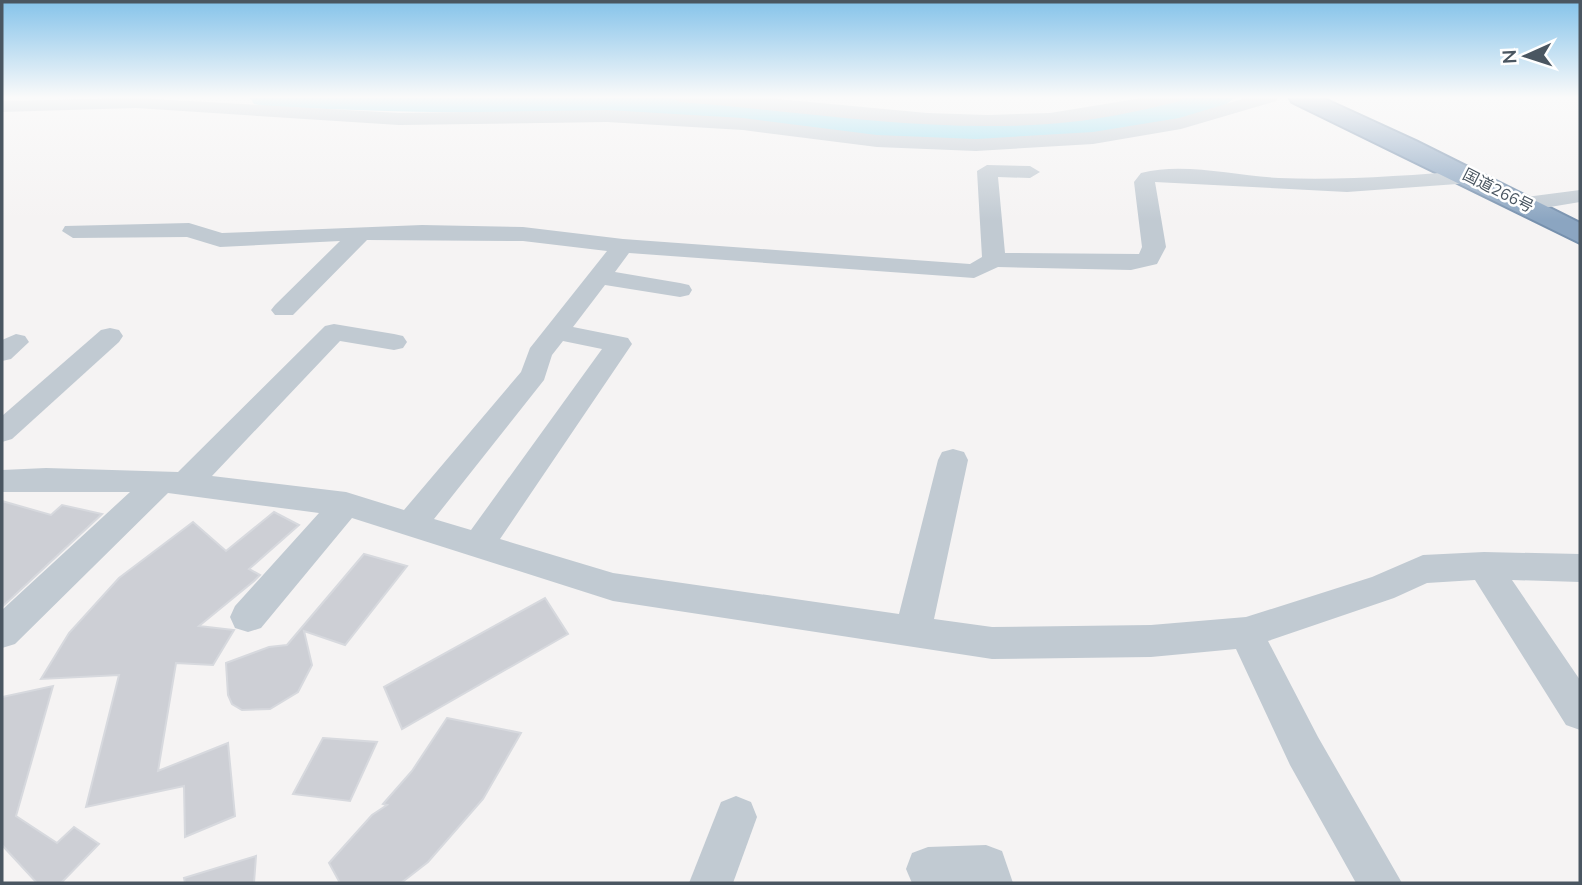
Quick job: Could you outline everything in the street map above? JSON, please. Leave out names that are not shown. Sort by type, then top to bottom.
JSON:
[{"type":"highway","name":"国道266号","points":[[1388,138],[1526,204],[1580,234]]},
{"type":"street","points":[[856,138],[976,145],[1088,138]]},
{"type":"street","points":[[994,260],[987,171],[1030,172]]},
{"type":"street","points":[[73,231],[189,230],[220,240],[505,232],[623,247],[928,270],[974,271],[994,260],[1131,263],[1149,259],[1154,247],[1144,182],[1148,177],[1164,174],[1277,184],[1347,186],[1471,177]]},
{"type":"street","points":[[1526,204],[1580,197]]},
{"type":"street","points":[[284,310],[359,235]]},
{"type":"street","points":[[411,524],[534,374],[539,354],[623,247]]},
{"type":"street","points":[[599,277],[680,290]]},
{"type":"street","points":[[2,632],[174,482],[334,332],[394,342]]},
{"type":"street","points":[[478,545],[619,344],[557,332]]},
{"type":"street","points":[[2,432],[110,336]]},
{"type":"street","points":[[913,631],[953,460]]},
{"type":"street","points":[[2,481],[174,482],[346,504],[612,587],[992,643],[1150,641],[1246,633],[1382,588],[1423,569],[1484,566],[1580,568]]},
{"type":"street","points":[[248,617],[346,504]]},
{"type":"street","points":[[1484,566],[1580,712]]},
{"type":"street","points":[[1246,633],[1304,751],[1380,883]]},
{"type":"street","points":[[711,883],[736,817]]},
{"type":"street","points":[[928,869],[986,867],[991,883]]},
{"type":"building","points":[[2,501],[51,515],[62,505],[102,514],[2,607]]},
{"type":"building","points":[[274,512],[299,525],[249,569],[260,575],[199,626],[234,630],[213,665],[176,663],[158,771],[228,743],[235,816],[185,837],[184,786],[86,807],[119,675],[41,679],[69,633],[119,578],[193,522],[226,551]]},
{"type":"building","points":[[364,554],[407,566],[345,645],[304,631],[312,665],[298,692],[270,709],[242,710],[232,704],[228,695],[226,663],[269,647],[287,645]]},
{"type":"building","points":[[545,598],[568,634],[402,729],[384,687]]},
{"type":"building","points":[[53,686],[16,816],[57,843],[74,827],[99,844],[61,883],[37,883],[2,845],[2,697]]},
{"type":"building","points":[[447,718],[521,733],[483,799],[428,862],[401,883],[340,883],[329,863],[372,815],[387,805],[383,804],[412,771]]},
{"type":"building","points":[[323,738],[377,742],[350,801],[293,794]]},
{"type":"building","points":[[256,856],[254,883],[185,883],[184,878]]}]
